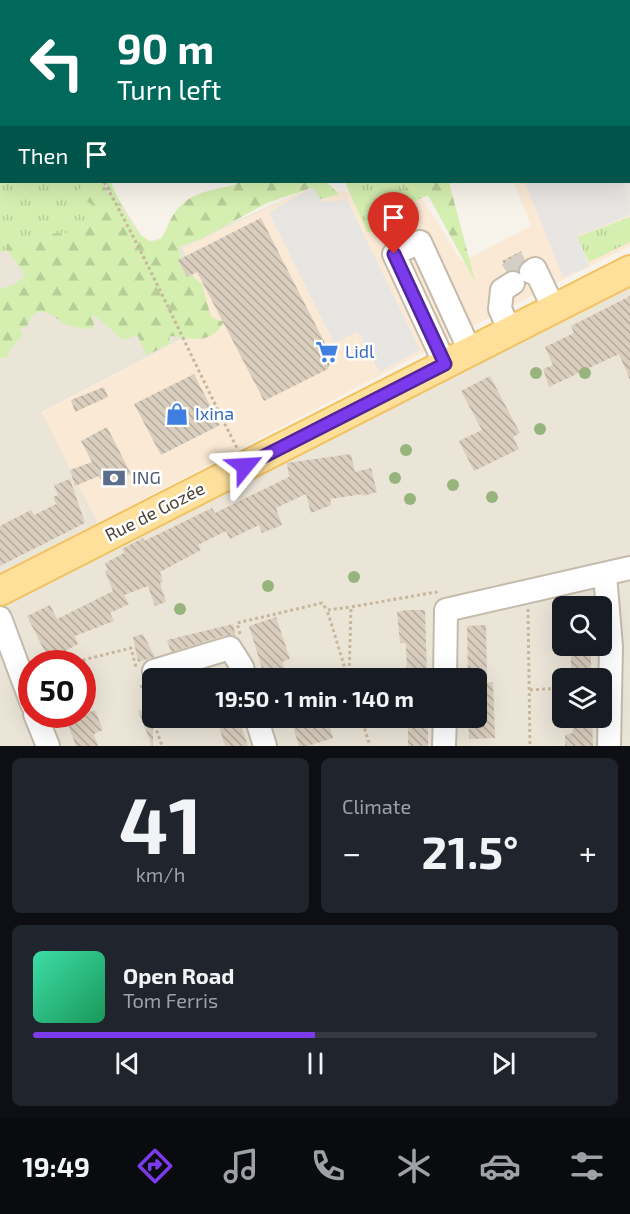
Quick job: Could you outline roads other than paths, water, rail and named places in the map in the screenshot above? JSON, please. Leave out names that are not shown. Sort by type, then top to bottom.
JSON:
[{"type":"main road","name":"Rue de Gozée","points":[[0,591],[470,351],[505,320],[554,309],[630,270]]},
{"type":"street","points":[[445,364],[394,254],[420,242],[470,351]]},
{"type":"street","points":[[505,320],[502,290],[523,272],[554,309]]},
{"type":"street","points":[[445,668],[446,610],[630,568]]},
{"type":"street","points":[[605,575],[611,647],[609,746]]},
{"type":"street","points":[[0,618],[18,666]]},
{"type":"street","points":[[160,668],[230,648],[242,668]]},
{"type":"street","points":[[41,728],[48,746]]},
{"type":"street","points":[[259,728],[265,746]]},
{"type":"street","points":[[444,746],[445,728]]},
{"type":"tunnel","points":[[508,274],[526,262]]},
{"type":"place","name":"Lidl","points":[[327,352]]},
{"type":"place","name":"Ixina","points":[[177,414]]},
{"type":"place","name":"ING","points":[[114,478]]}]
